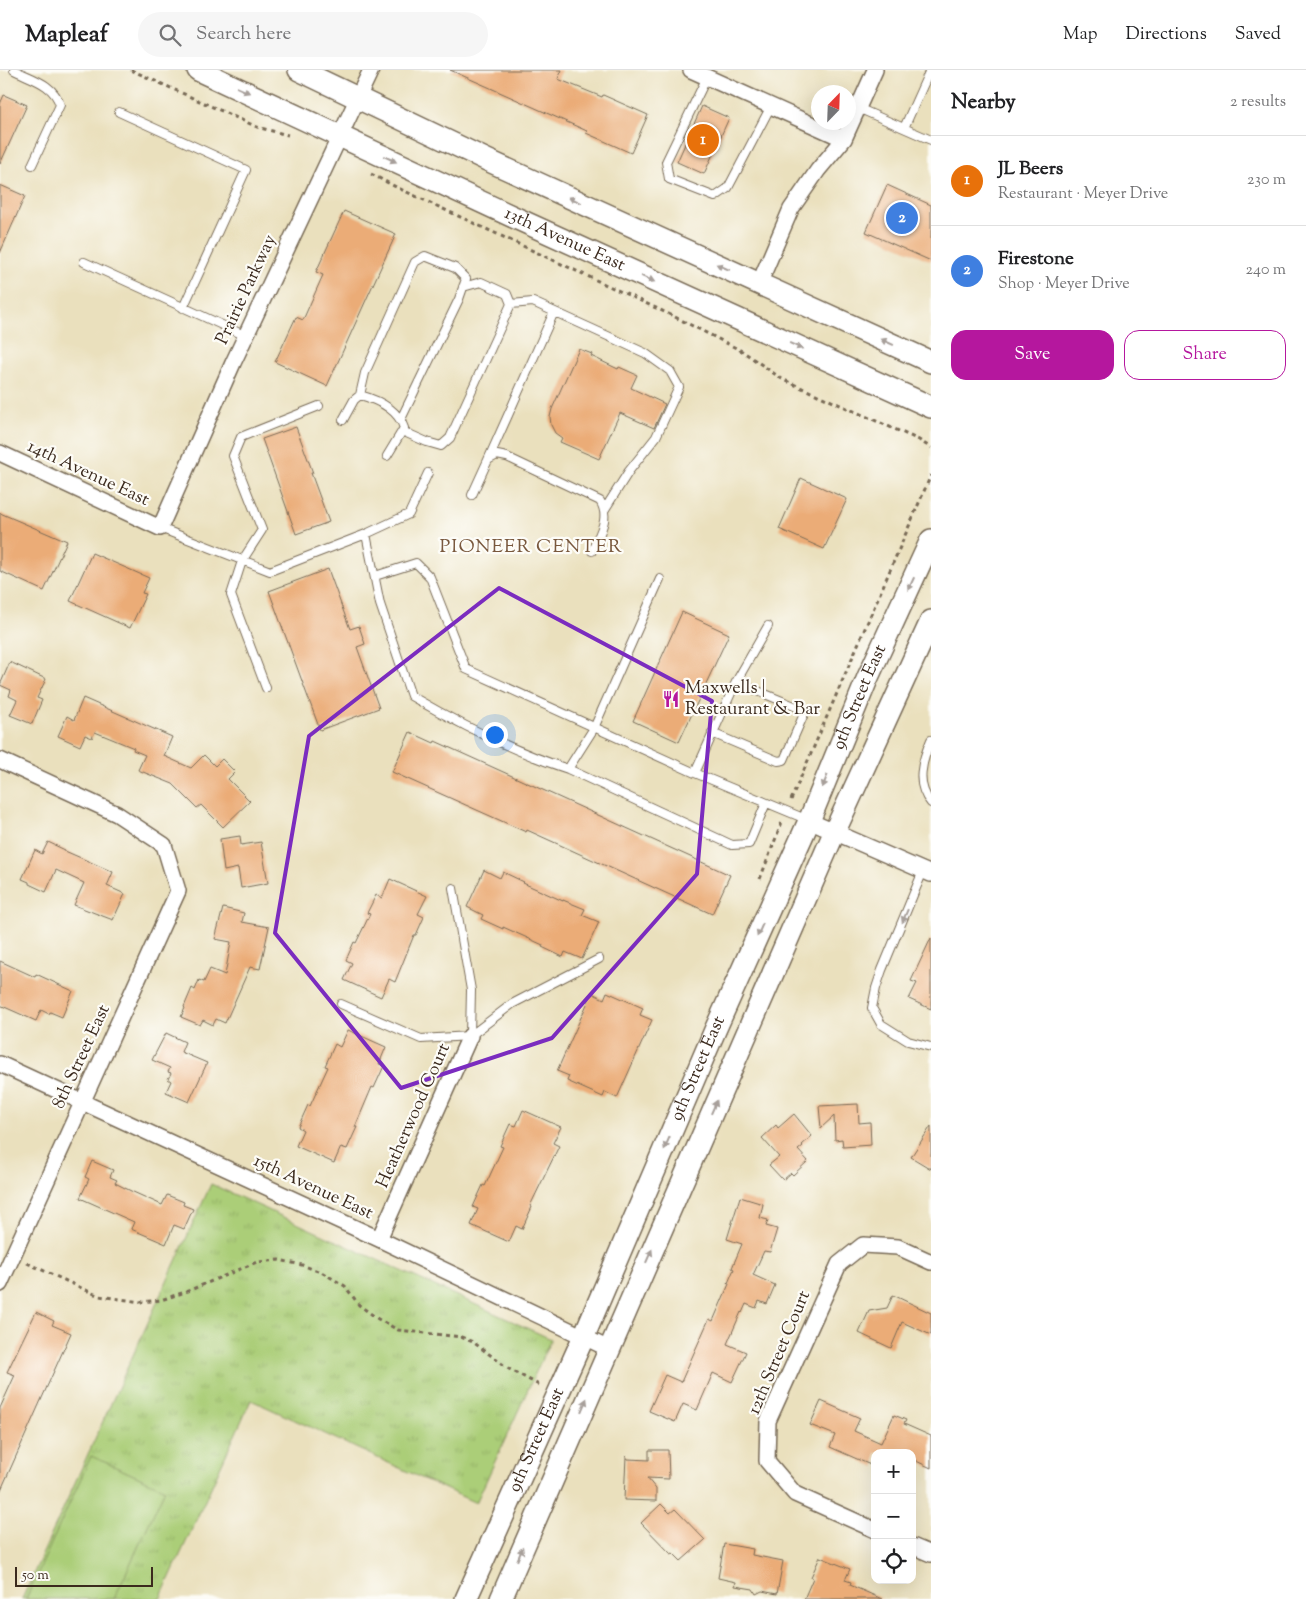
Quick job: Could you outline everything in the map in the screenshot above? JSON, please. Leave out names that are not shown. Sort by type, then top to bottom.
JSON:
[{"type":"main road","name":"13th Avenue East","points":[[198,70],[520,220],[931,407]]},
{"type":"main road","points":[[299,70],[487,160],[931,362]]},
{"type":"main road","name":"9th Street East","points":[[466,1599],[584,1336],[716,1028],[809,821],[868,677],[931,540]]},
{"type":"main road","name":"9th Street East","points":[[501,1599],[834,833],[931,621]]},
{"type":"street","name":"Prairie Parkway","points":[[160,528],[246,336],[371,70]]},
{"type":"street","points":[[691,70],[844,139]]},
{"type":"street","points":[[759,284],[791,209],[818,170],[844,139],[875,70]]},
{"type":"street","name":"14th Avenue East","points":[[0,453],[160,528]]},
{"type":"street","name":"8th Street East","points":[[0,760],[117,814],[164,845],[178,891],[0,1284]]},
{"type":"street","points":[[809,821],[927,872]]},
{"type":"street","name":"Heatherwood Court","points":[[378,1239],[470,1036]]},
{"type":"street","name":"15th Avenue East","points":[[0,1064],[378,1239],[609,1349]]},
{"type":"street","name":"12th Street Court","points":[[871,1528],[794,1494],[767,1461],[768,1422],[839,1264],[863,1245],[898,1247],[931,1262]]},
{"type":"street","points":[[916,1548],[931,1554]]},
{"type":"lane","points":[[14,70],[52,90],[57,95],[60,105],[32,165]]},
{"type":"lane","points":[[904,128],[930,70]]},
{"type":"lane","points":[[707,77],[666,162],[670,179],[715,197],[728,188],[771,106]]},
{"type":"lane","points":[[858,108],[931,140]]},
{"type":"lane","points":[[119,112],[246,170],[183,308]]},
{"type":"lane","points":[[343,420],[354,400],[360,395],[365,373],[415,262],[425,256],[455,268],[466,280],[459,299],[401,419]]},
{"type":"lane","points":[[84,262],[246,336]]},
{"type":"lane","points":[[402,431],[441,446],[450,438],[511,304],[507,294],[481,282],[463,287]]},
{"type":"lane","points":[[511,304],[533,302],[645,353],[670,371],[679,387],[656,437],[629,472],[605,509]]},
{"type":"lane","points":[[472,495],[554,312]]},
{"type":"lane","points":[[360,395],[376,400],[401,419],[404,428],[387,456]]},
{"type":"lane","points":[[266,688],[231,595],[242,560],[262,530],[233,456],[241,437],[319,406]]},
{"type":"lane","points":[[488,460],[497,455],[507,457],[600,501],[605,509],[605,519],[592,551]]},
{"type":"lane","points":[[160,528],[270,571],[366,534],[409,514],[428,472]]},
{"type":"lane","points":[[366,534],[380,604],[411,696],[460,724],[540,760],[568,769],[732,845],[749,844],[766,803]]},
{"type":"lane","points":[[375,576],[416,563],[430,577],[466,669],[695,773],[809,821]]},
{"type":"lane","points":[[568,769],[594,728],[660,579]]},
{"type":"lane","points":[[695,773],[736,682],[768,626]]},
{"type":"lane","points":[[712,733],[778,761],[784,760],[804,710],[736,682]]},
{"type":"lane","points":[[931,740],[920,773],[926,798],[931,803]]},
{"type":"lane","points":[[927,872],[882,970],[872,1008],[881,1024],[908,1041],[931,1047]]},
{"type":"lane","points":[[453,888],[471,990],[470,1036]]},
{"type":"lane","points":[[341,1004],[420,1039],[470,1036],[512,1004],[599,959]]},
{"type":"path","points":[[132,70],[257,127],[290,136]]},
{"type":"path","points":[[364,171],[396,188],[671,315],[742,352],[782,379],[918,440],[931,448]]},
{"type":"path","points":[[13,1256],[99,1296],[141,1302],[161,1300],[188,1291],[257,1262],[279,1260],[302,1265],[323,1273],[345,1286],[359,1305],[378,1319],[398,1330],[461,1337],[473,1342],[509,1369],[538,1385]]},
{"type":"highlighted area","points":[[499,588],[712,701],[697,874],[552,1038],[401,1088],[275,933],[309,736]]},
{"type":"green space","points":[[211,1184],[551,1339],[476,1503],[251,1400],[160,1599],[22,1599]]},
{"type":"green space","points":[[91,1456],[165,1489],[114,1599],[26,1599]]},
{"type":"building","points":[[450,70],[562,70],[558,79],[602,97],[603,95],[648,115],[631,153],[586,133],[587,131]]},
{"type":"building","points":[[4,95],[27,105],[0,164],[0,104]]},
{"type":"building","points":[[702,106],[729,118],[704,174],[677,162]]},
{"type":"building","points":[[0,185],[25,196],[0,253]]},
{"type":"building","points":[[887,185],[931,205],[931,261],[866,232]]},
{"type":"building","points":[[344,211],[396,234],[327,386],[275,362],[296,317],[303,320],[323,275],[316,272]]},
{"type":"building","points":[[579,349],[618,369],[619,367],[637,375],[631,388],[665,404],[654,428],[620,413],[599,459],[560,442],[562,438],[555,433],[551,425],[552,409]]},
{"type":"building","points":[[296,427],[329,522],[296,534],[262,439]]},
{"type":"building","points":[[801,478],[847,499],[824,549],[779,529]]},
{"type":"building","points":[[0,513],[67,541],[44,591],[0,571]]},
{"type":"building","points":[[92,553],[149,578],[142,593],[146,594],[130,628],[70,601]]},
{"type":"building","points":[[328,569],[350,629],[359,626],[365,644],[357,647],[379,708],[320,730],[269,591]]},
{"type":"building","name":"Maxwells | Restaurant & Bar","points":[[682,612],[729,634],[679,742],[633,721]]},
{"type":"building","points":[[10,662],[46,679],[37,698],[42,700],[32,724],[10,715],[17,700],[9,696],[11,690],[0,685]]},
{"type":"building","points":[[83,698],[172,737],[164,756],[191,768],[204,755],[215,766],[222,759],[235,772],[228,779],[250,801],[223,827],[201,805],[197,808],[173,784],[138,770],[145,755],[133,750],[134,748],[95,732],[92,738],[85,735],[80,746],[58,736],[67,716],[74,720]]},
{"type":"building","points":[[410,732],[434,743],[435,741],[730,875],[712,914],[527,830],[526,832],[392,772]]},
{"type":"building","points":[[240,836],[241,845],[261,842],[268,883],[241,888],[238,868],[224,871],[220,839]]},
{"type":"building","points":[[48,842],[113,872],[107,886],[125,894],[113,920],[74,905],[84,883],[56,870],[46,892],[22,879],[35,850],[42,854]]},
{"type":"building","points":[[484,870],[500,878],[503,872],[523,883],[585,909],[582,915],[599,922],[582,959],[565,952],[563,957],[542,947],[543,945],[481,919],[483,915],[467,907]]},
{"type":"building","points":[[390,879],[427,896],[418,914],[424,917],[416,935],[414,935],[395,982],[389,979],[381,997],[344,980],[352,963],[346,960],[370,914],[367,913],[376,895],[382,898]]},
{"type":"building","points":[[223,908],[244,913],[242,922],[269,927],[260,969],[250,967],[225,1023],[216,1019],[213,1025],[203,1020],[200,1025],[181,1017],[192,988],[195,990],[199,980],[204,982],[210,969],[225,975],[231,942],[215,939]]},
{"type":"building","points":[[931,938],[931,1009],[909,999],[917,983],[911,981]]},
{"type":"building","points":[[0,961],[35,977],[36,974],[73,991],[62,1017],[41,1010],[36,1021],[0,1005]]},
{"type":"building","points":[[607,992],[643,1008],[640,1015],[652,1020],[617,1098],[605,1092],[603,1097],[567,1081],[569,1076],[557,1071],[592,993],[604,999]]},
{"type":"building","points":[[348,1030],[386,1047],[379,1064],[384,1066],[374,1088],[372,1087],[347,1149],[341,1147],[334,1163],[296,1146],[303,1130],[298,1127],[328,1067],[325,1066],[335,1044],[340,1047]]},
{"type":"building","points":[[166,1033],[185,1042],[181,1052],[207,1063],[189,1102],[166,1092],[171,1081],[168,1079],[171,1073],[168,1072],[170,1068],[152,1060]]},
{"type":"building","points":[[858,1104],[859,1123],[870,1122],[871,1145],[843,1147],[842,1139],[835,1140],[834,1116],[821,1128],[819,1106]]},
{"type":"building","points":[[523,1110],[561,1127],[553,1143],[559,1146],[530,1206],[532,1207],[522,1229],[516,1226],[509,1242],[471,1225],[478,1209],[473,1207],[503,1147],[500,1146],[510,1124],[516,1126]]},
{"type":"building","points":[[794,1114],[812,1136],[798,1150],[808,1161],[793,1175],[791,1173],[783,1180],[769,1165],[779,1157],[762,1138],[776,1125],[778,1128]]},
{"type":"building","points":[[931,1126],[931,1169],[911,1157]]},
{"type":"building","points":[[92,1161],[113,1170],[110,1177],[117,1180],[115,1183],[162,1205],[167,1195],[184,1202],[183,1205],[193,1209],[184,1229],[174,1225],[166,1244],[131,1229],[134,1222],[80,1198],[89,1179],[85,1177]]},
{"type":"building","points":[[740,1197],[763,1204],[760,1218],[768,1220],[766,1226],[777,1229],[770,1252],[764,1251],[753,1275],[775,1285],[767,1304],[759,1301],[756,1308],[746,1304],[741,1312],[727,1344],[746,1352],[732,1382],[713,1373],[697,1410],[683,1404],[675,1422],[649,1411],[665,1375],[681,1382],[709,1319],[713,1321],[729,1284],[734,1269],[732,1268],[742,1244],[727,1239]]},
{"type":"building","points":[[893,1295],[931,1313],[931,1335],[902,1322],[891,1348],[859,1333],[869,1311],[887,1308]]},
{"type":"building","points":[[36,1312],[54,1321],[52,1325],[71,1333],[0,1492],[0,1408],[15,1375],[7,1372]]},
{"type":"building","points":[[821,1401],[860,1418],[854,1431],[881,1443],[894,1415],[906,1420],[904,1424],[931,1436],[931,1468],[916,1461],[916,1449],[871,1449],[871,1465],[830,1447],[835,1435],[810,1425]]},
{"type":"building","points":[[649,1450],[668,1450],[669,1479],[647,1478],[656,1489],[656,1501],[624,1500],[626,1456],[628,1459],[649,1460]]},
{"type":"building","points":[[661,1504],[670,1513],[675,1509],[705,1540],[681,1561],[673,1553],[671,1554],[641,1523]]},
{"type":"building","points":[[724,1544],[753,1549],[752,1555],[783,1561],[777,1594],[762,1591],[756,1594],[753,1589],[735,1586],[736,1582],[718,1578]]},
{"type":"building","points":[[820,1557],[850,1569],[845,1580],[851,1582],[850,1585],[882,1599],[804,1599]]},
{"type":"place","name":"JL Beers","points":[[703,140]]},
{"type":"place","name":"Firestone","points":[[902,218]]},
{"type":"place","name":"Maxwells | Restaurant & Bar","points":[[671,699]]},
{"type":"district","name":"PIONEER CENTER","points":[[531,547]]}]
